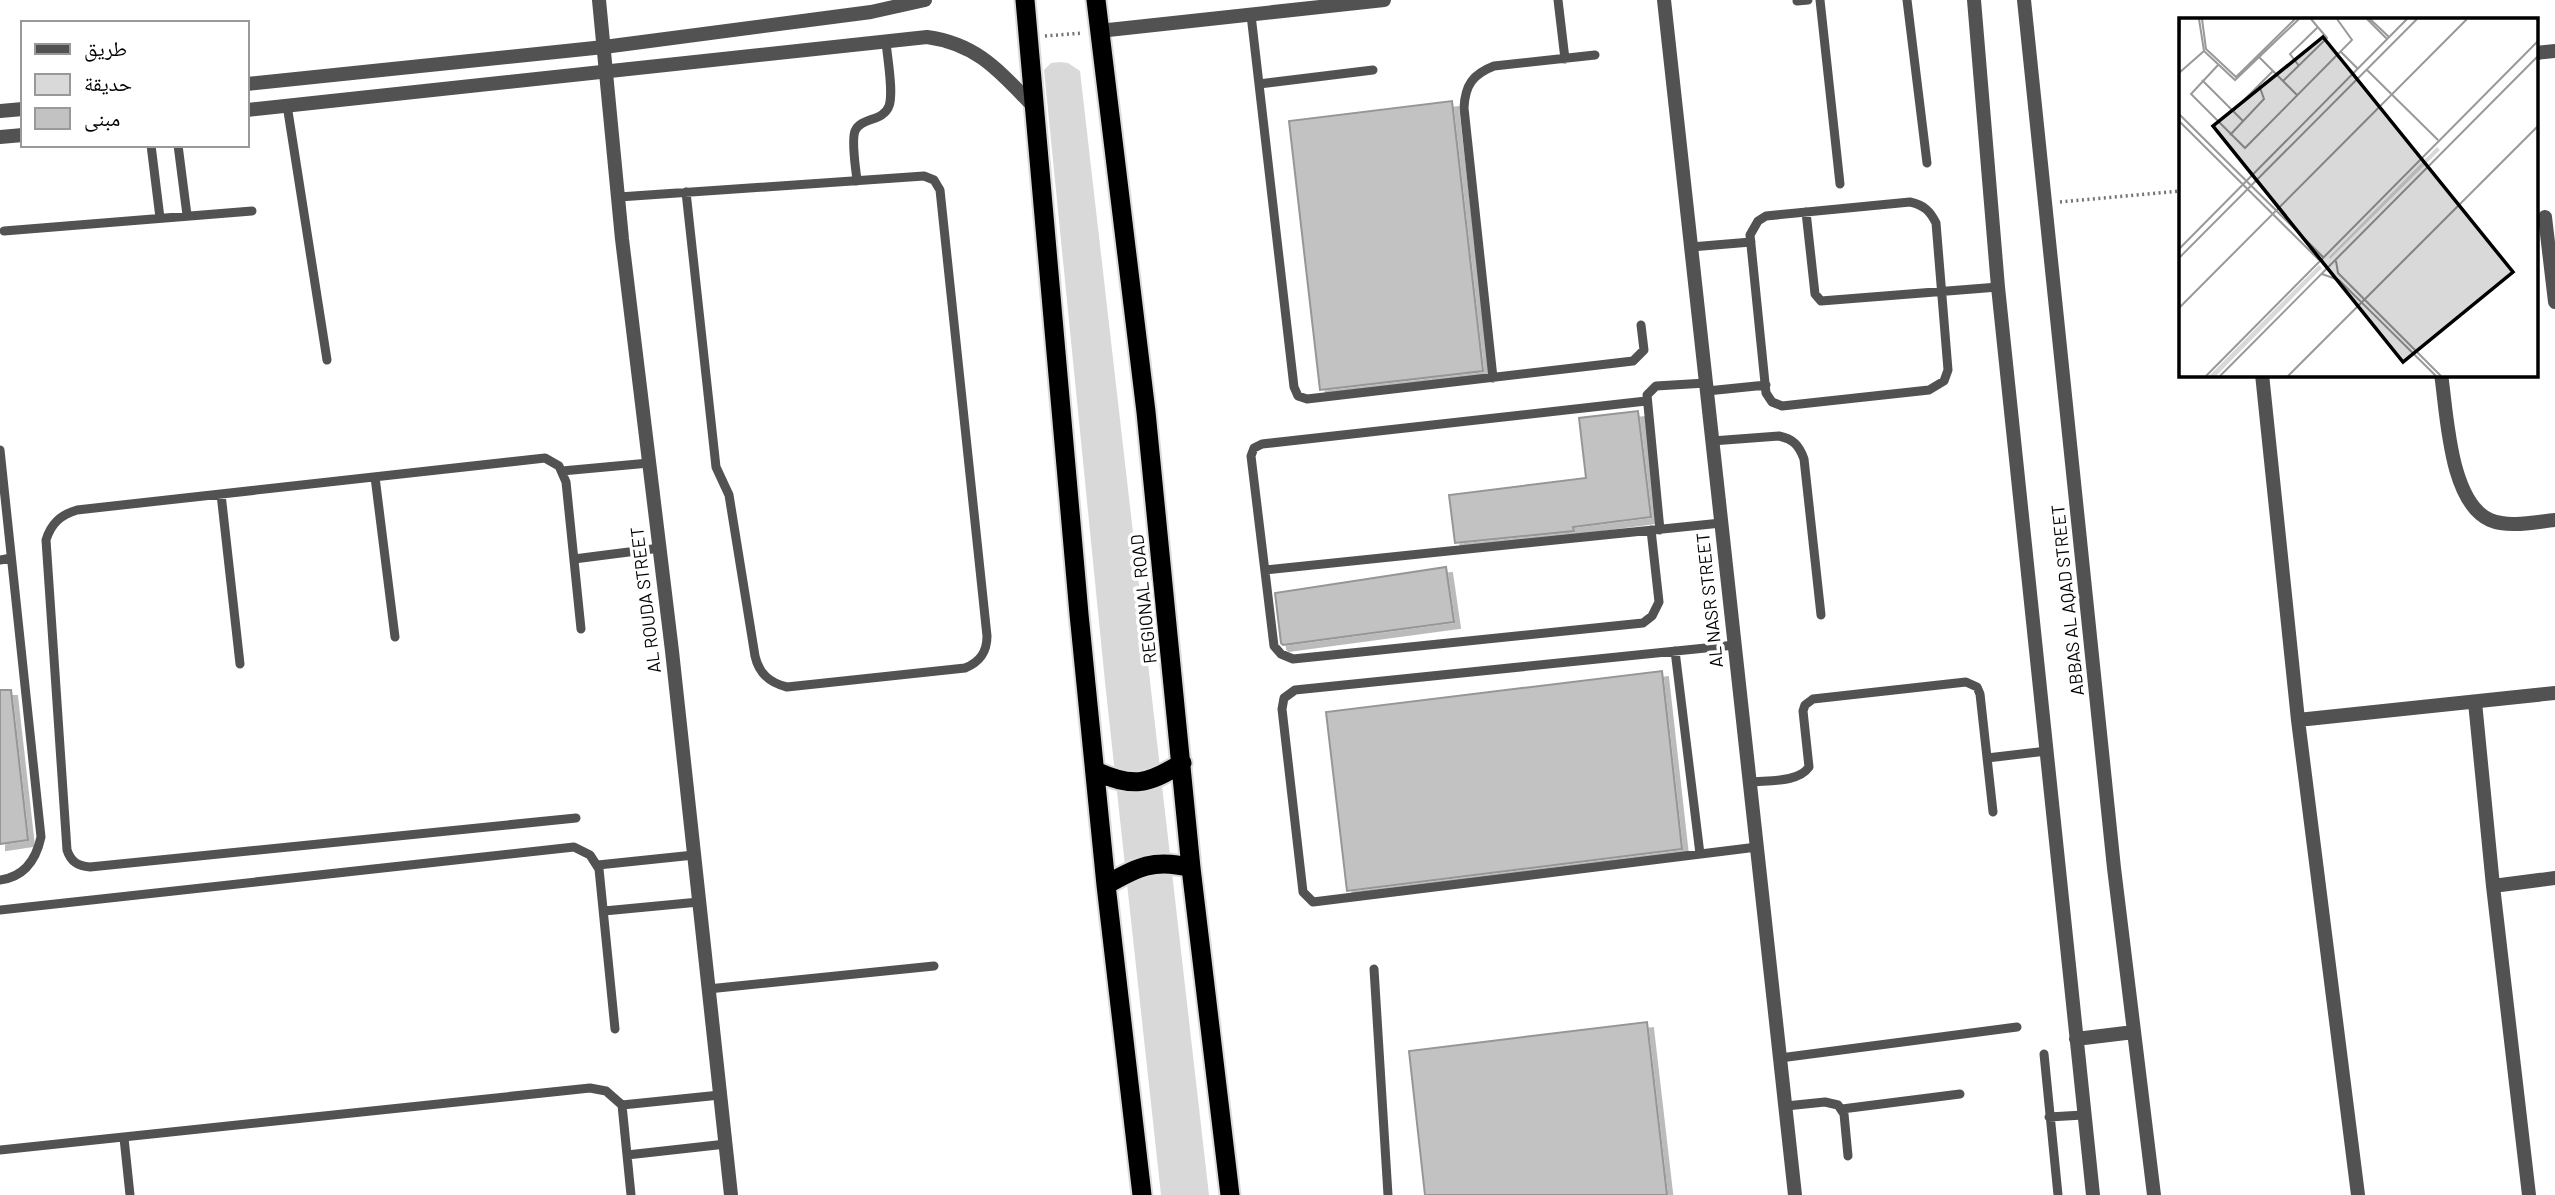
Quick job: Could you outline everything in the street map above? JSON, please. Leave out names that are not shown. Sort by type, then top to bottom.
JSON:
[{"type":"highway","points":[[1025,0],[1106,885],[1142,1195]]},
{"type":"highway","name":"REGIONAL ROAD","points":[[1096,0],[1146,412],[1191,868],[1230,1195]]},
{"type":"highway","points":[[1095,771],[1121,781],[1142,783],[1164,775],[1182,763]]},
{"type":"highway","points":[[1106,885],[1129,871],[1149,864],[1172,863],[1191,868]]},
{"type":"street","name":"AL ROUDA STREET","points":[[599,0],[732,1195]]},
{"type":"street","points":[[248,84],[604,47],[871,12],[925,0]]},
{"type":"street","points":[[1099,31],[1384,0]]},
{"type":"street","name":"AL NASR STREET","points":[[1664,0],[1795,1195]]},
{"type":"street","name":"ABBAS AL AQAD STREET","points":[[1974,0],[1998,287],[2093,1195]]},
{"type":"street","name":"ABBAS AL AQAD STREET","points":[[2024,0],[2134,1032],[2154,1195]]},
{"type":"street","points":[[248,110],[928,37],[965,46],[984,57],[1034,107]]},
{"type":"street","points":[[0,111],[21,109]]},
{"type":"street","points":[[0,137],[21,135]]},
{"type":"street","points":[[2545,217],[2555,302]]},
{"type":"street","points":[[2262,376],[2298,720],[2358,1195]]},
{"type":"street","points":[[2441,376],[2453,456],[2460,485],[2470,501],[2490,520],[2523,523],[2555,520]]},
{"type":"street","points":[[2298,720],[2555,693]]},
{"type":"street","points":[[2475,702],[2493,886],[2529,1195]]},
{"type":"street","points":[[2493,886],[2555,878]]},
{"type":"street","points":[[2076,1039],[2134,1032]]},
{"type":"lane","points":[[1558,0],[1565,59]]},
{"type":"lane","points":[[1797,1],[1808,0]]},
{"type":"lane","points":[[1820,0],[1840,184]]},
{"type":"lane","points":[[1908,0],[1927,163]]},
{"type":"lane","points":[[1251,15],[1294,387],[1298,397],[1307,399],[1633,361],[1644,350],[1641,325]]},
{"type":"lane","points":[[857,181],[854,139],[856,130],[863,123],[884,114],[890,104],[886,41]]},
{"type":"lane","points":[[1493,378],[1464,93],[1481,71],[1494,66],[1595,55]]},
{"type":"lane","points":[[1259,84],[1373,70]]},
{"type":"lane","points":[[287,105],[327,360]]},
{"type":"lane","points":[[151,147],[160,218]]},
{"type":"lane","points":[[178,147],[187,215]]},
{"type":"lane","points":[[619,197],[686,192],[857,181],[924,176],[934,180],[940,190],[987,645],[979,660],[965,667],[788,687],[772,682],[760,671],[729,495],[716,467],[686,192]]},
{"type":"lane","points":[[1910,202],[1931,212],[1936,223],[1948,370],[1944,381],[1935,388],[1782,406],[1768,398],[1751,242],[1753,228],[1762,219],[1806,212],[1910,202]]},
{"type":"lane","points":[[4,231],[252,211]]},
{"type":"lane","points":[[1806,212],[1815,294],[1821,301],[1998,287]]},
{"type":"lane","points":[[1691,247],[1751,242]]},
{"type":"lane","points":[[1646,401],[1257,445],[1251,456],[1274,646],[1281,654],[1293,659],[1643,623],[1652,617],[1659,602],[1646,401],[1651,389],[1656,386],[1766,385]]},
{"type":"lane","points":[[1712,441],[1779,436],[1789,438],[1801,450],[1821,615]]},
{"type":"lane","points":[[0,450],[41,838],[28,867],[14,879],[0,880]]},
{"type":"lane","points":[[576,818],[90,867],[73,862],[67,850],[46,540],[49,531],[62,516],[77,510],[537,458],[553,461],[562,471],[566,482],[581,629]]},
{"type":"lane","points":[[562,471],[649,463]]},
{"type":"lane","points":[[375,477],[394,637]]},
{"type":"lane","points":[[221,494],[240,664]]},
{"type":"lane","points":[[1265,570],[1721,523]]},
{"type":"lane","points":[[574,559],[660,548]]},
{"type":"lane","points":[[0,560],[11,558]]},
{"type":"lane","points":[[1735,645],[1288,693],[1282,709],[1303,892],[1309,900],[1318,902],[1757,847]]},
{"type":"lane","points":[[1675,651],[1700,854]]},
{"type":"lane","points":[[1750,782],[1800,776],[1807,770],[1809,767],[1803,711],[1805,705],[1813,699],[1966,682],[1972,683],[1979,690],[1993,812]]},
{"type":"lane","points":[[1987,758],[2047,751]]},
{"type":"lane","points":[[0,909],[565,847],[583,850],[598,865],[615,1029]]},
{"type":"lane","points":[[598,865],[694,855]]},
{"type":"lane","points":[[604,911],[699,902]]},
{"type":"lane","points":[[708,989],[934,966]]},
{"type":"lane","points":[[1374,969],[1388,1195]]},
{"type":"lane","points":[[1780,1058],[2017,1027]]},
{"type":"lane","points":[[2044,1054],[2058,1195]]},
{"type":"lane","points":[[0,1150],[590,1088],[606,1091],[622,1105],[631,1195]]},
{"type":"lane","points":[[1842,1109],[1960,1094]]},
{"type":"lane","points":[[622,1105],[720,1095]]},
{"type":"lane","points":[[1786,1106],[1833,1102],[1842,1109],[1848,1156]]},
{"type":"lane","points":[[2049,1118],[2083,1115]]},
{"type":"lane","points":[[124,1138],[130,1195]]},
{"type":"lane","points":[[627,1155],[726,1144]]},
{"type":"path","points":[[1028,38],[1099,31]]},
{"type":"path","points":[[2044,204],[2179,191]]},
{"type":"green space","points":[[1051,63],[1068,63],[1080,71],[1209,1195],[1161,1195],[1105,682],[1044,70]]},
{"type":"building","points":[[1452,101],[1483,371],[1320,390],[1289,121]]},
{"type":"building","points":[[1638,411],[1651,517],[1573,527],[1574,531],[1455,543],[1449,495],[1586,478],[1579,418]]},
{"type":"building","points":[[1446,567],[1454,622],[1283,645],[1281,643],[1275,593]]},
{"type":"building","points":[[1662,671],[1682,849],[1347,891],[1326,712]]},
{"type":"building","points":[[0,690],[11,690],[28,840],[0,844]]},
{"type":"building","points":[[1647,1022],[1667,1195],[1425,1195],[1409,1051]]}]
